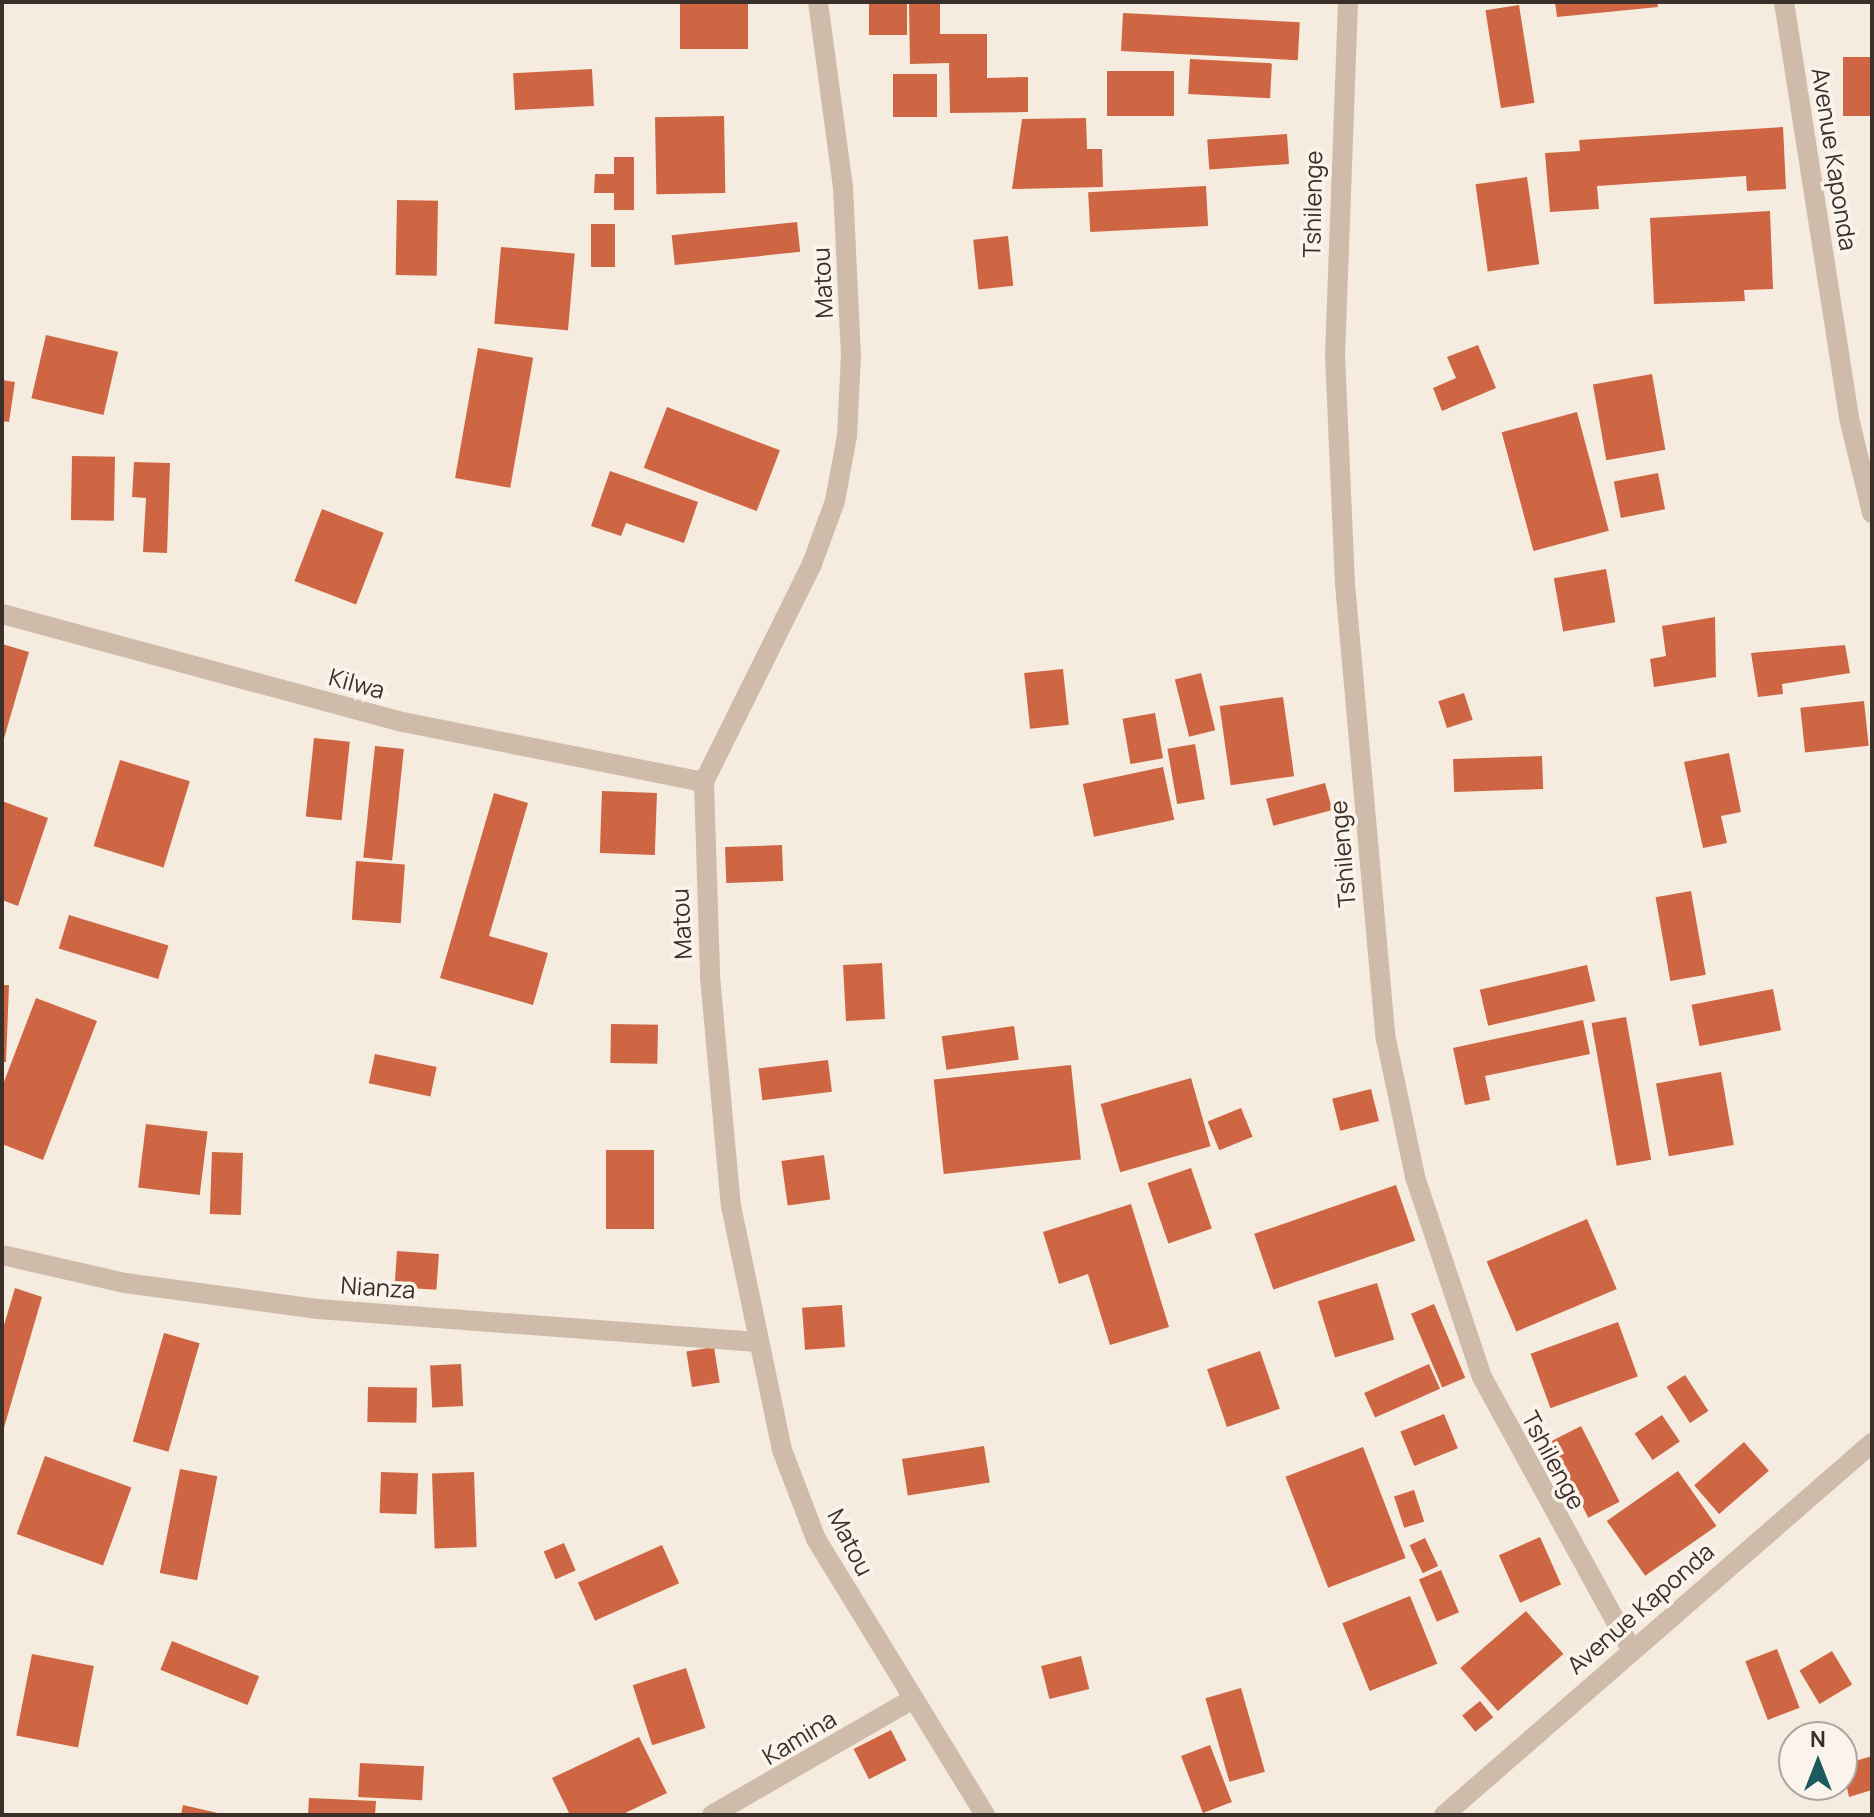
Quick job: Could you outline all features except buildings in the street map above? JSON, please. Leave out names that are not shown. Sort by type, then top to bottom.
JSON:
[{"type":"street","name":"Matou","points":[[818,2],[843,187],[851,355],[847,436],[835,501],[812,564],[704,782],[710,977],[731,1206],[754,1342],[782,1450],[816,1539],[911,1700],[985,1815]]},
{"type":"street","name":"Tshilenge","points":[[1348,2],[1335,355],[1345,584],[1386,1039],[1415,1177],[1482,1377],[1631,1649]]},
{"type":"street","name":"Avenue Kaponda","points":[[1784,2],[1849,418],[1872,513]]},
{"type":"street","name":"Kilwa","points":[[2,614],[403,722],[704,782]]},
{"type":"street","name":"Nianza","points":[[2,1255],[125,1283],[318,1309],[754,1342]]},
{"type":"street","name":"Avenue Kaponda","points":[[1444,1815],[1631,1649],[1872,1443]]},
{"type":"street","name":"Kamina","points":[[712,1815],[911,1700]]}]
